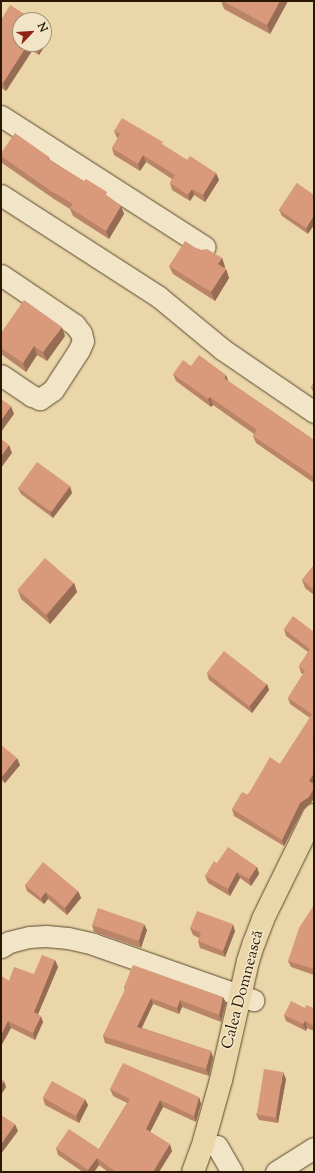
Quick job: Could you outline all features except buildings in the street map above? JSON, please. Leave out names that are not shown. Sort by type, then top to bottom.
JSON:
[{"type":"main road","name":"Calea Domnească","points":[[208,1172],[217,1146],[239,1066],[247,998],[248,962],[263,919],[314,815]]},
{"type":"main road","name":"Calea Domnească","points":[[193,1172],[204,1141],[221,1080],[247,998],[266,948],[291,892],[314,846]]},
{"type":"street","points":[[1,116],[205,247]]},
{"type":"street","points":[[1,195],[159,297],[222,349],[314,412]]},
{"type":"street","points":[[1,275],[75,325],[81,333],[82,341],[80,350],[53,390],[40,399],[32,396],[1,375]]},
{"type":"street","points":[[1,947],[9,942],[29,937],[46,936],[68,938],[94,944],[247,998]]},
{"type":"street","points":[[217,1146],[232,1172]]},
{"type":"street","points":[[276,1172],[314,1148]]}]
